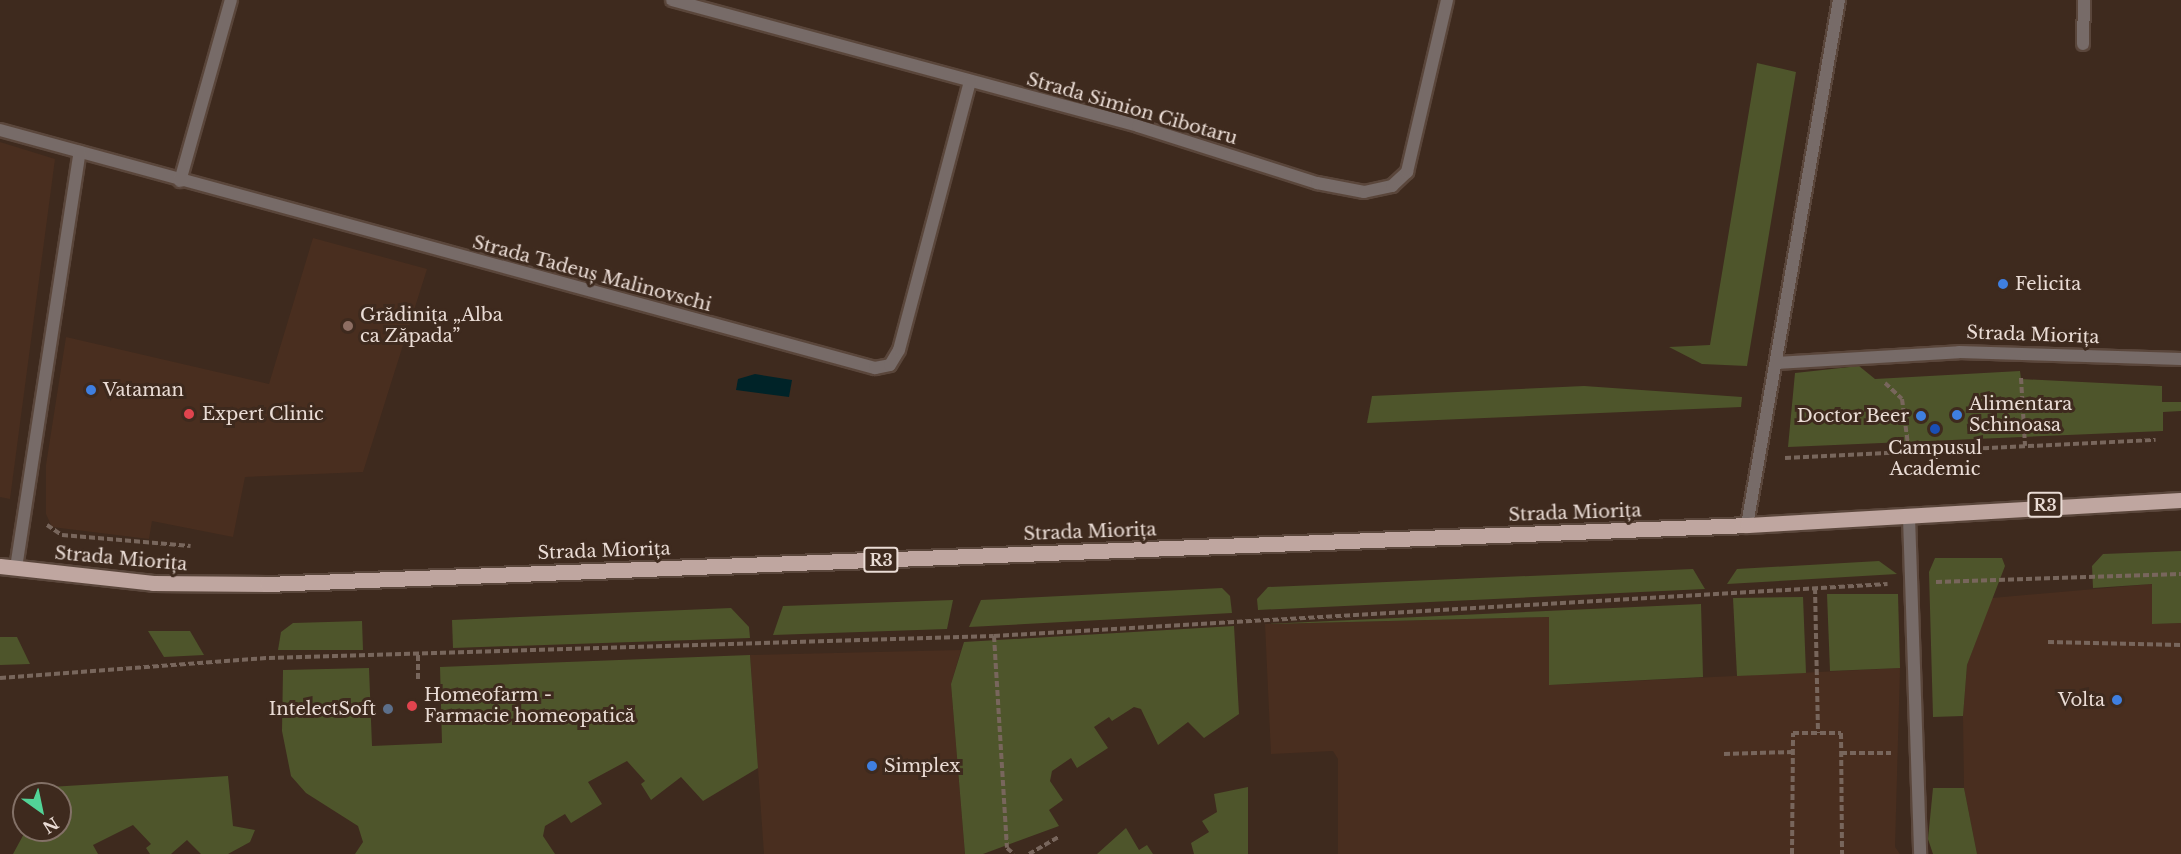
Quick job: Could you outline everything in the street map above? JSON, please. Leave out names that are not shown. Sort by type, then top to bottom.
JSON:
[{"type":"main road","name":"Strada Miorița","points":[[0,566],[153,583],[267,584],[1748,525],[2181,500]]},
{"type":"street","points":[[180,182],[231,0]]},
{"type":"street","name":"Strada Simion Cibotaru","points":[[672,0],[970,81],[1317,183],[1364,192],[1392,186],[1407,171],[1447,0]]},
{"type":"street","points":[[1748,525],[1839,0]]},
{"type":"street","points":[[2083,44],[2084,0]]},
{"type":"street","name":"Strada Tadeuș Malinovschi","points":[[0,130],[180,182],[875,368],[890,365],[900,350],[970,81]]},
{"type":"street","points":[[16,568],[80,152]]},
{"type":"street","name":"Strada Miorița","points":[[1776,363],[1858,358],[2020,354],[2181,358]]},
{"type":"street","points":[[1909,517],[1920,854]]},
{"type":"path","points":[[2020,354],[2025,447]]},
{"type":"path","points":[[1858,358],[1902,399],[1909,452]]},
{"type":"path","points":[[1759,459],[2156,440]]},
{"type":"path","points":[[26,509],[42,511],[48,526],[63,535],[191,546]]},
{"type":"path","points":[[0,678],[418,654],[993,636],[1815,588],[2181,574]]},
{"type":"path","points":[[1815,588],[1818,733]]},
{"type":"path","points":[[993,636],[1007,848],[1014,854]]},
{"type":"path","points":[[2048,642],[2181,645]]},
{"type":"path","points":[[418,654],[418,679]]},
{"type":"path","points":[[1792,854],[1793,733],[1841,733],[1842,854]]},
{"type":"path","points":[[1724,754],[1793,752]]},
{"type":"path","points":[[1841,753],[1916,753]]},
{"type":"path","points":[[1029,854],[1058,837]]},
{"type":"shaded area","points":[[0,142],[55,159],[10,499],[0,497]]},
{"type":"shaded area","points":[[313,238],[427,269],[363,472],[245,477],[233,537],[152,521],[149,539],[52,527],[46,514],[46,465],[66,337],[269,384]]},
{"type":"shaded area","name":"Volta","points":[[2152,584],[2152,624],[2181,623],[2181,854],[1977,854],[1964,788],[1963,716],[1967,665],[1992,598]]},
{"type":"shaded area","points":[[1549,617],[1550,685],[1900,668],[1895,847],[1900,854],[1338,854],[1338,759],[1333,751],[1271,754],[1265,624]]},
{"type":"shaded area","name":"Simplex","points":[[961,650],[951,684],[965,854],[764,854],[750,655]]},
{"type":"green space","points":[[1757,63],[1796,72],[1747,366],[1702,364],[1669,347],[1710,345]]},
{"type":"green space","points":[[1859,366],[1875,379],[2020,371],[2021,379],[2162,386],[2162,402],[2181,402],[2181,411],[2163,412],[2163,431],[1788,447],[1795,373]]},
{"type":"green space","points":[[1584,386],[1742,397],[1741,407],[1367,423],[1372,396]]},
{"type":"green space","points":[[2181,551],[2181,623],[2152,624],[2152,584],[2093,588],[2092,566],[2103,554]]},
{"type":"green space","points":[[1935,558],[2002,558],[2005,566],[1967,665],[1963,716],[1933,717],[1929,572]]},
{"type":"green space","points":[[1879,561],[1897,574],[1727,584],[1737,569]]},
{"type":"green space","points":[[1693,569],[1705,589],[1258,610],[1257,599],[1268,587]]},
{"type":"green space","points":[[1222,588],[1230,596],[1232,613],[969,627],[981,600]]},
{"type":"green space","points":[[1827,594],[1898,594],[1900,668],[1830,671]]},
{"type":"green space","points":[[1803,597],[1806,673],[1737,676],[1733,598]]},
{"type":"green space","points":[[953,600],[947,629],[773,635],[783,606]]},
{"type":"green space","points":[[1701,604],[1703,677],[1549,685],[1549,617],[1265,624]]},
{"type":"green space","points":[[731,608],[749,627],[750,638],[453,648],[452,620]]},
{"type":"green space","points":[[362,621],[363,650],[278,650],[281,632],[293,623]]},
{"type":"green space","points":[[1234,626],[1239,714],[1204,738],[1188,722],[1158,745],[1141,709],[1134,707],[1112,721],[1109,717],[1094,727],[1108,748],[1077,768],[1071,758],[1052,771],[1050,781],[1063,800],[1049,810],[1059,826],[983,854],[965,854],[951,684],[964,642]]},
{"type":"green space","points":[[148,631],[190,631],[204,655],[164,657]]},
{"type":"green space","points":[[0,637],[17,637],[30,664],[0,665]]},
{"type":"green space","points":[[750,655],[758,768],[703,801],[681,777],[651,800],[641,784],[645,781],[627,761],[588,782],[602,804],[571,823],[565,814],[545,826],[543,836],[555,854],[355,854],[363,842],[358,826],[306,793],[291,776],[282,731],[283,670],[369,668],[372,746],[442,743],[440,667]]},
{"type":"green space","points":[[228,776],[233,826],[255,830],[250,842],[228,854],[201,854],[187,840],[171,854],[150,854],[146,848],[151,844],[133,825],[93,845],[98,854],[13,854],[20,842],[72,842],[72,786]]},
{"type":"green space","points":[[1248,787],[1248,854],[1194,854],[1191,843],[1209,832],[1202,821],[1217,812],[1214,794]]},
{"type":"green space","points":[[1933,788],[1964,788],[1977,854],[1933,854],[1928,839]]},
{"type":"green space","points":[[1126,828],[1139,850],[1147,845],[1153,854],[1097,854]]},
{"type":"water","points":[[755,374],[792,380],[789,397],[736,390],[738,379]]},
{"type":"place","name":"Felicita","points":[[2003,284]]},
{"type":"place","name":"Grădinița „Alba ca Zăpada”","points":[[348,326]]},
{"type":"place","name":"Vataman","points":[[91,390]]},
{"type":"place","name":"Expert Clinic","points":[[189,414]]},
{"type":"place","name":"Alimentara Schinoasa","points":[[1957,415]]},
{"type":"place","name":"Doctor Beer","points":[[1921,416]]},
{"type":"place","name":"Campusul Academic","points":[[1935,429]]},
{"type":"place","name":"Volta","points":[[2117,700]]},
{"type":"place","name":"Homeofarm - Farmacie homeopatică","points":[[412,706]]},
{"type":"place","name":"IntelectSoft","points":[[388,709]]},
{"type":"place","name":"Simplex","points":[[872,766]]}]
